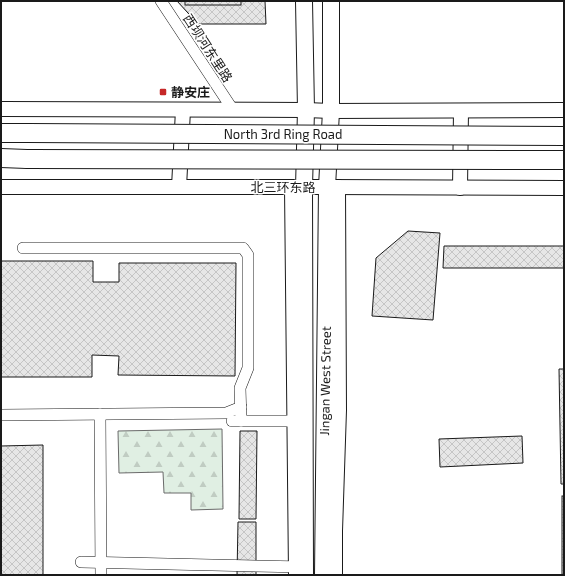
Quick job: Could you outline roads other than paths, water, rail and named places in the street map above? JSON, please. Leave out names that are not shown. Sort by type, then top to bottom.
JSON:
[{"type":"highway","name":"North 3rd Ring Road","points":[[1,133],[564,136]]},
{"type":"highway","name":"North 3rd Ring Road","points":[[1,158],[564,160]]},
{"type":"main road","name":"Jingan West Street","points":[[301,571],[298,187],[306,110],[304,1]]},
{"type":"main road","name":"Jingan West Street","points":[[323,575],[325,449],[333,187],[331,1]]},
{"type":"street","name":"西坝河东里路","points":[[161,1],[233,110]]},
{"type":"street","points":[[1,110],[564,110]]},
{"type":"street","points":[[179,187],[182,110]]},
{"type":"street","points":[[460,188],[461,111]]},
{"type":"street","name":"北三环东路","points":[[1,187],[564,188]]},
{"type":"street","points":[[333,187],[339,410],[335,575]]},
{"type":"street","points":[[23,248],[243,248],[248,255],[248,368],[240,388],[241,407],[237,421],[300,421]]},
{"type":"street","points":[[1,415],[226,413],[241,407]]},
{"type":"street","points":[[325,449],[339,410]]},
{"type":"street","points":[[100,414],[101,575]]},
{"type":"street","points":[[81,562],[301,571]]},
{"type":"place","name":"静安庄","points":[[163,92]]}]
